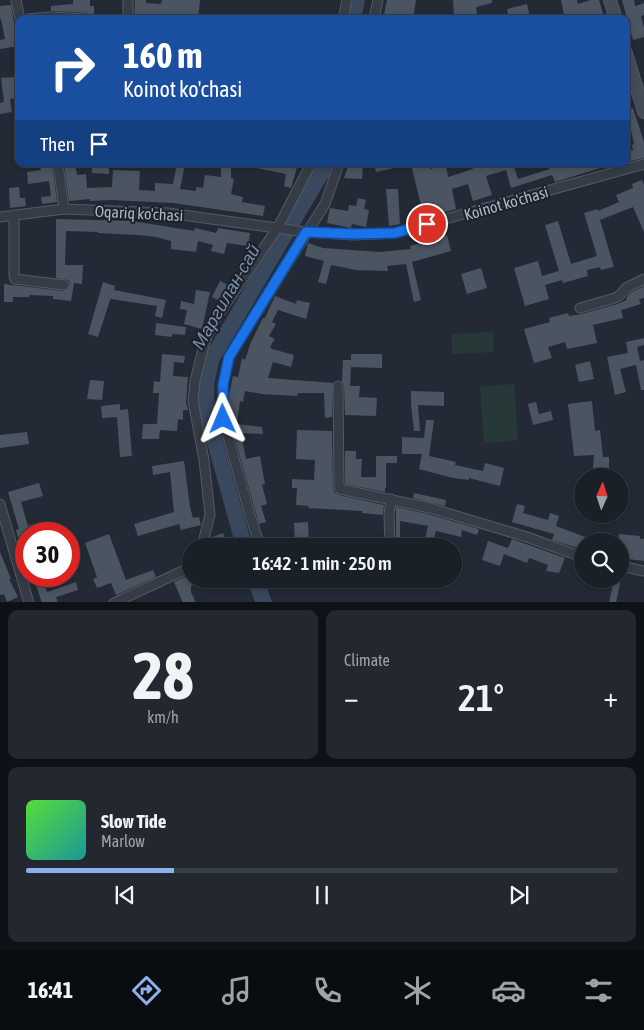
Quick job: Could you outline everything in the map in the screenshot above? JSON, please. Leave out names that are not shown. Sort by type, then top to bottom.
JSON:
[{"type":"main road","points":[[610,0],[615,15]]},
{"type":"main road","points":[[630,66],[644,112]]},
{"type":"street","points":[[16,0],[19,15]]},
{"type":"street","points":[[128,0],[128,15]]},
{"type":"street","points":[[343,15],[347,0]]},
{"type":"street","points":[[375,15],[378,0]]},
{"type":"street","name":"Koinot ko'chasi","points":[[278,226],[306,232],[395,233],[644,164]]},
{"type":"street","points":[[58,167],[64,209]]},
{"type":"street","points":[[204,538],[210,515],[204,460],[193,401],[199,360],[215,320],[278,226],[308,167]]},
{"type":"street","points":[[257,538],[223,419],[223,385],[229,357],[325,204],[338,167]]},
{"type":"street","name":"Oqariq ko'chasi","points":[[0,217],[64,209],[168,213],[278,226]]},
{"type":"street","points":[[14,215],[15,279],[64,285]]},
{"type":"street","points":[[580,308],[615,298],[626,288],[644,279]]},
{"type":"street","points":[[338,386],[339,486],[344,491],[430,508],[527,537],[574,554]]},
{"type":"street","points":[[389,538],[391,499]]},
{"type":"street","points":[[0,504],[29,602]]},
{"type":"street","points":[[629,568],[644,571]]},
{"type":"street","points":[[114,602],[182,571]]},
{"type":"shaded area","points":[[493,332],[494,352],[452,354],[451,334]]},
{"type":"shaded area","points":[[514,384],[518,440],[484,443],[480,387]]},
{"type":"building","points":[[73,0],[90,0],[90,6],[94,6],[94,15],[51,11],[51,6],[73,4]]},
{"type":"building","points":[[135,0],[146,0],[146,3],[161,4],[162,0],[200,0],[198,15],[134,15]]},
{"type":"building","points":[[387,0],[416,0],[414,15],[384,14]]},
{"type":"building","points":[[453,0],[492,0],[492,3],[476,7],[477,14],[454,15]]},
{"type":"building","points":[[561,0],[577,0],[578,4],[599,0],[603,15],[566,14],[564,15]]},
{"type":"building","points":[[622,0],[634,0],[635,6],[644,3],[644,15],[641,16],[644,37],[633,40],[630,29],[630,15],[626,15]]},
{"type":"building","points":[[527,4],[530,15],[508,15],[507,9]]},
{"type":"building","points":[[11,5],[15,28],[15,46],[0,49],[0,40],[5,39],[0,19],[0,6]]},
{"type":"building","points":[[15,77],[15,98],[10,99],[12,112],[0,114],[0,103],[4,102],[1,78]]},
{"type":"building","points":[[630,108],[633,108],[644,142],[644,158],[630,161],[630,150],[633,150],[632,145],[634,144],[630,126]]},
{"type":"building","points":[[40,167],[52,167],[57,202],[42,204],[41,197],[51,196],[49,181],[28,184],[27,172],[41,170]]},
{"type":"building","points":[[64,167],[76,167],[77,175],[86,174],[87,188],[112,187],[113,170],[140,171],[139,190],[155,191],[155,183],[173,184],[176,167],[184,167],[180,189],[196,191],[196,187],[203,188],[205,175],[221,177],[221,167],[231,167],[231,178],[234,179],[231,194],[243,197],[242,202],[265,206],[263,216],[173,203],[111,200],[90,201],[90,199],[69,201]]},
{"type":"building","points":[[92,167],[109,167],[109,174],[92,173]]},
{"type":"building","points":[[251,167],[297,167],[291,188],[284,186],[286,174]]},
{"type":"building","points":[[348,167],[363,167],[362,179],[344,178]]},
{"type":"building","points":[[375,167],[399,167],[376,172]]},
{"type":"building","points":[[412,167],[430,167],[430,169],[446,167],[448,177],[473,169],[472,167],[514,167],[518,179],[550,169],[549,167],[604,167],[555,182],[552,175],[511,188],[506,170],[486,176],[492,195],[473,201],[468,184],[452,189],[456,209],[424,218]]},
{"type":"building","points":[[642,180],[644,185],[644,232],[633,207],[600,220],[614,267],[601,270],[600,267],[587,270],[588,276],[563,283],[562,280],[545,285],[549,299],[525,306],[514,268],[538,261],[542,276],[559,271],[545,225],[558,221],[571,264],[597,256],[584,213],[597,209],[598,211],[619,202],[616,195],[633,188],[632,184]]},
{"type":"building","points":[[19,187],[20,198],[25,198],[26,206],[10,208],[9,188]]},
{"type":"building","points":[[386,189],[398,189],[400,224],[389,226]]},
{"type":"building","points":[[358,198],[366,200],[364,209],[369,210],[366,227],[352,224],[351,228],[327,223],[330,208],[348,211],[349,205],[356,206]]},
{"type":"building","points":[[56,219],[132,221],[194,231],[195,228],[216,233],[218,228],[250,233],[248,246],[227,243],[224,254],[211,251],[213,245],[198,241],[196,252],[171,249],[171,241],[156,237],[66,231],[65,265],[83,265],[82,284],[74,283],[71,301],[53,299],[53,296],[29,295],[29,297],[13,297],[13,302],[4,302],[4,284],[63,291],[69,288],[70,283],[68,280],[56,278]]},
{"type":"building","points":[[447,235],[451,251],[412,262],[421,300],[414,302],[406,264],[387,266],[388,271],[356,270],[331,265],[326,284],[318,282],[324,261],[305,256],[308,243],[323,248],[380,252],[411,249],[410,246]]},
{"type":"building","points":[[481,268],[487,288],[467,294],[461,274]]},
{"type":"building","points":[[220,281],[228,285],[220,301],[212,297]]},
{"type":"building","points":[[103,282],[115,286],[114,290],[166,300],[162,318],[155,316],[157,306],[111,299],[98,337],[88,334]]},
{"type":"building","points":[[644,286],[644,298],[639,299],[641,304],[621,310],[623,318],[593,325],[597,343],[567,349],[565,342],[548,347],[552,358],[534,363],[524,329],[550,322],[549,318],[568,313],[569,316],[582,314],[617,304],[627,300],[626,298],[630,293]]},
{"type":"building","points":[[196,290],[210,292],[202,329],[184,324],[187,310],[180,309],[181,301],[194,304]]},
{"type":"building","points":[[275,296],[296,304],[297,300],[310,303],[306,319],[278,310],[272,322],[276,324],[269,336],[275,339],[270,347],[294,355],[291,367],[273,362],[268,378],[333,383],[332,417],[325,418],[324,393],[298,393],[297,396],[245,391],[243,402],[240,401],[237,424],[262,427],[263,434],[241,433],[246,459],[260,456],[265,484],[262,485],[267,504],[261,506],[266,522],[259,524],[229,418],[229,395],[233,376],[238,377],[242,358],[245,360],[251,342]]},
{"type":"building","points":[[156,323],[186,327],[185,335],[172,334],[172,337],[155,335]]},
{"type":"building","points":[[644,338],[644,345],[637,347],[640,361],[644,360],[644,390],[641,390],[636,365],[620,369],[626,392],[615,395],[607,357],[628,353],[626,342]]},
{"type":"building","points":[[162,354],[185,356],[184,363],[174,362],[173,376],[188,377],[186,403],[188,410],[183,410],[183,420],[178,419],[177,431],[160,430],[159,439],[142,439],[143,424],[157,424],[159,393],[153,393],[154,381],[160,382]]},
{"type":"building","points":[[351,354],[382,354],[382,368],[351,367],[350,386],[360,386],[359,397],[377,398],[376,416],[345,415],[344,386],[342,381],[343,360],[351,360]]},
{"type":"building","points":[[590,361],[594,379],[579,382],[575,365]]},
{"type":"building","points":[[90,380],[104,381],[102,400],[87,399]]},
{"type":"building","points":[[411,391],[444,392],[444,406],[418,405],[420,431],[414,431]]},
{"type":"building","points":[[592,401],[595,431],[600,430],[603,457],[609,457],[609,468],[593,468],[594,455],[574,456],[568,404]]},
{"type":"building","points":[[536,402],[539,414],[551,411],[553,420],[533,425],[528,404]]},
{"type":"building","points":[[120,404],[120,410],[128,409],[132,456],[120,457],[117,417],[102,418],[101,406]]},
{"type":"building","points":[[426,420],[434,420],[429,456],[456,462],[455,465],[483,471],[485,463],[504,468],[500,486],[469,478],[469,480],[453,478],[419,469],[422,454],[402,454],[402,437],[424,438]]},
{"type":"building","points":[[297,430],[332,431],[334,492],[339,495],[384,505],[383,515],[362,513],[362,511],[308,508],[309,506],[296,505],[297,488],[292,488],[292,479],[314,480],[315,460],[296,459]]},
{"type":"building","points":[[27,432],[29,444],[0,448],[0,435]]},
{"type":"building","points":[[345,451],[356,451],[356,459],[362,459],[361,477],[376,477],[376,456],[397,456],[397,463],[386,463],[385,492],[345,484]]},
{"type":"building","points":[[184,461],[190,507],[193,518],[199,517],[201,525],[181,530],[179,524],[138,536],[134,524],[174,512],[170,472],[153,475],[152,466]]},
{"type":"building","points":[[39,483],[43,496],[21,502],[27,522],[17,522],[8,492]]},
{"type":"building","points":[[414,493],[446,500],[445,506],[413,498]]},
{"type":"building","points":[[517,504],[525,506],[523,513],[548,520],[550,513],[559,516],[556,526],[574,533],[574,547],[552,540],[554,534],[512,522]]},
{"type":"building","points":[[396,507],[479,529],[477,535],[462,530],[461,537],[436,531],[434,538],[425,538],[428,526],[400,521],[400,538],[396,538]]},
{"type":"building","points":[[308,522],[309,538],[295,538],[294,523]]},
{"type":"building","points":[[223,533],[225,538],[210,538]]},
{"type":"building","points":[[109,534],[126,580],[153,570],[156,577],[116,595],[111,583],[97,588],[93,579],[97,577],[85,543]]},
{"type":"building","points":[[629,535],[640,536],[640,539],[644,539],[644,561],[629,559]]},
{"type":"building","points":[[512,539],[565,558],[559,573],[546,571],[548,565],[529,558],[527,563],[504,554],[500,566],[482,560],[488,541],[508,548]]},
{"type":"building","points":[[0,552],[11,579],[9,579],[18,597],[7,602],[4,594],[0,595]]},
{"type":"building","points":[[182,578],[182,588],[191,588],[196,602],[183,602],[174,582]]},
{"type":"building","points":[[37,587],[45,587],[47,592],[62,587],[77,587],[78,590],[56,597],[58,602],[42,602]]},
{"type":"building","points":[[612,588],[619,588],[616,602],[609,602]]},
{"type":"waterway","name":"Маргилан-сай","points":[[354,15],[357,0]]},
{"type":"waterway","name":"Маргилан-сай","points":[[242,538],[207,413],[206,384],[212,358],[323,167]]},
{"type":"waterway","name":"Маргилан-сай","points":[[258,588],[264,602]]},
{"type":"route","points":[[223,419],[223,385],[229,357],[306,232],[395,233],[427,224]]}]
